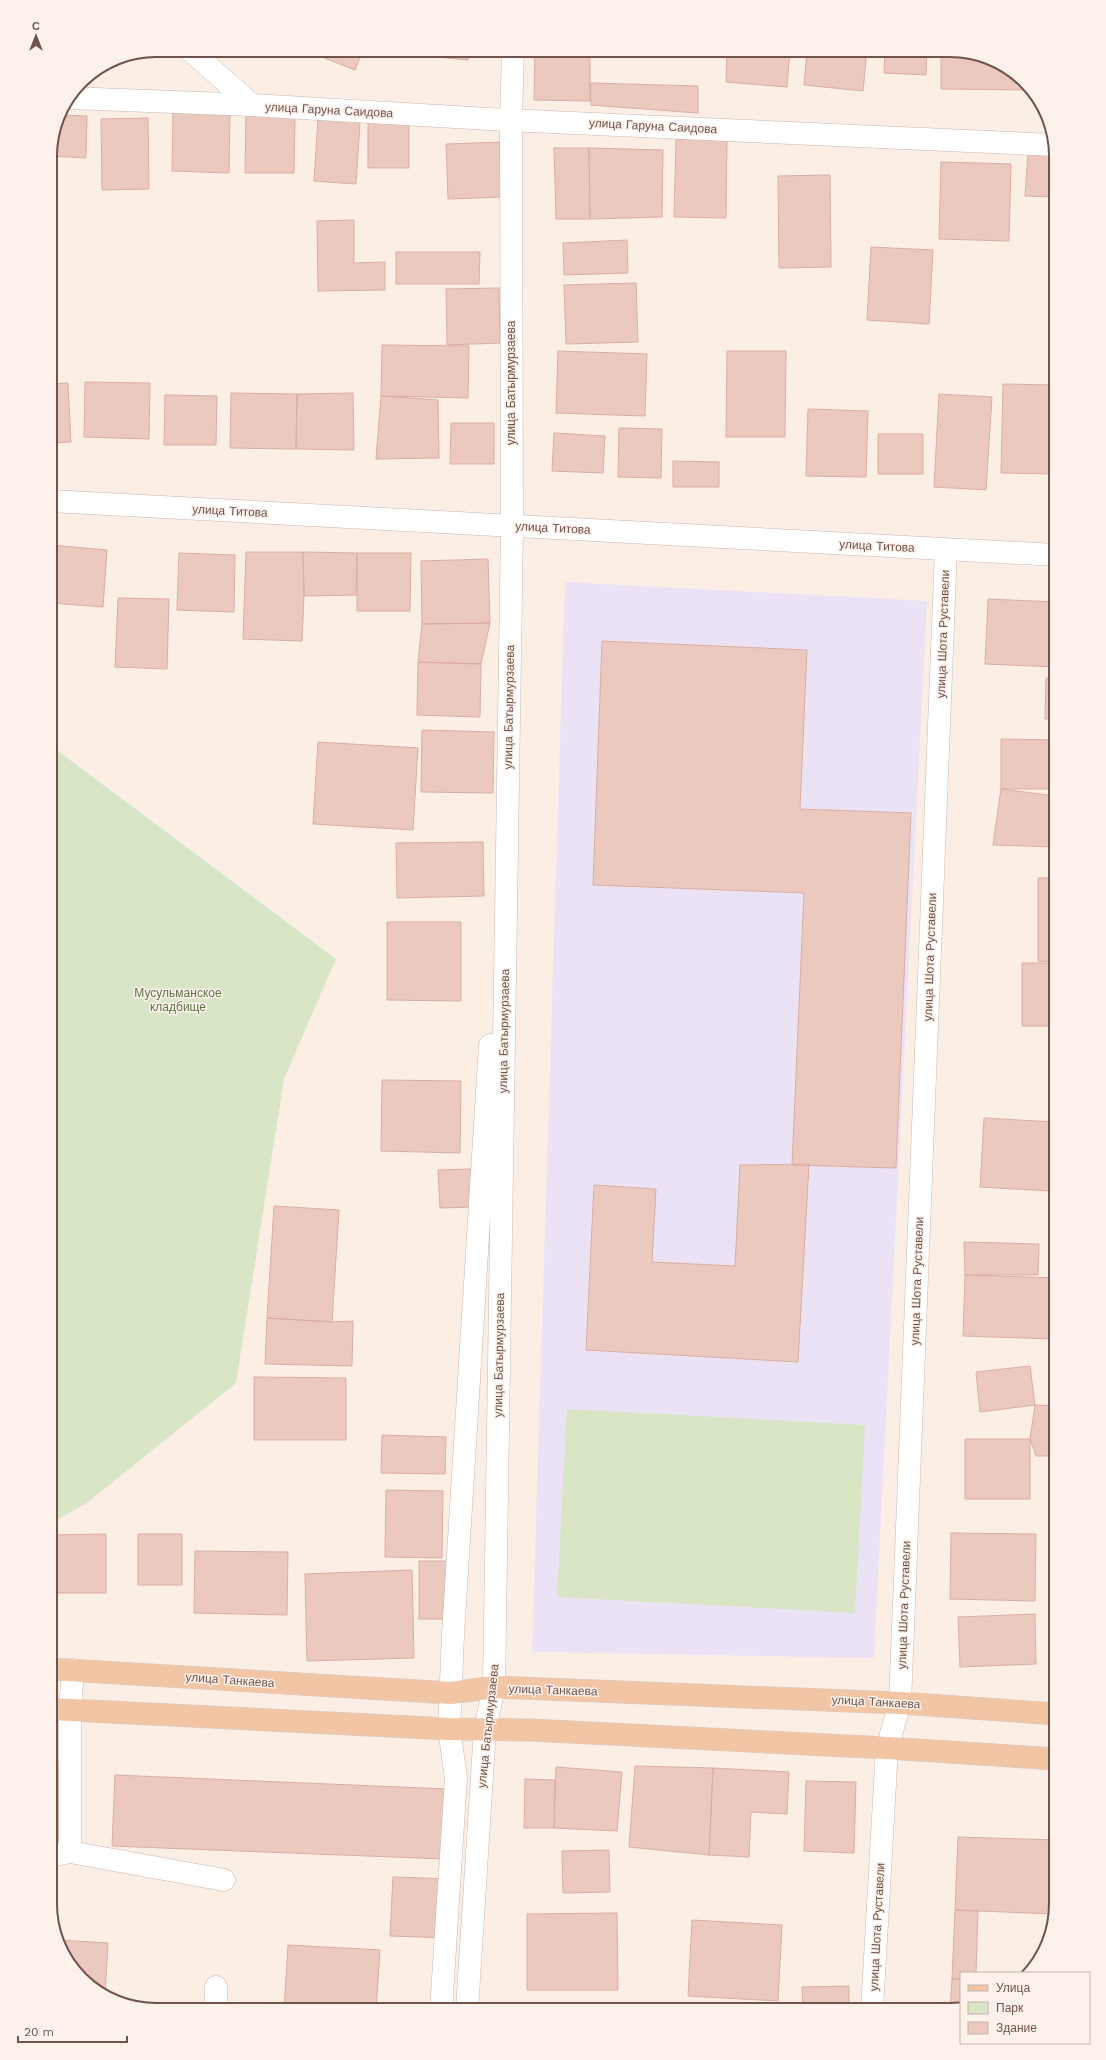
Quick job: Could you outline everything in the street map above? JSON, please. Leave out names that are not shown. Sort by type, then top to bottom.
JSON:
[{"type":"main road","name":"улица Танкаева","points":[[57,1669],[451,1694],[494,1687],[900,1703],[1049,1714]]},
{"type":"main road","points":[[60,1709],[449,1729],[485,1729],[887,1748],[1049,1759]]},
{"type":"street","name":"улица Гаруна Саидова","points":[[198,57],[252,105]]},
{"type":"street","name":"улица Батырмурзаева","points":[[467,2003],[485,1729],[494,1687],[509,526],[508,120],[512,57]]},
{"type":"street","name":"улица Гаруна Саидова","points":[[76,98],[252,105],[508,120],[1048,144]]},
{"type":"street","name":"улица Титова","points":[[57,501],[1049,555]]},
{"type":"street","name":"улица Батырмурзаева","points":[[441,2003],[456,1778],[449,1729],[453,1635],[496,940],[509,526]]},
{"type":"street","name":"улица Шота Руставели","points":[[872,2003],[887,1748],[900,1703],[946,550]]},
{"type":"street","points":[[73,1670],[60,1709],[60,1854],[224,1880]]},
{"type":"street","points":[[216,1987],[216,2003]]},
{"type":"shaded area","points":[[565,582],[927,601],[874,1658],[532,1652]]},
{"type":"green space","name":"Мусульманское кладбище","points":[[57,750],[336,959],[284,1079],[236,1383],[88,1502],[57,1520]]},
{"type":"green space","points":[[567,1409],[865,1425],[855,1613],[557,1597]]},
{"type":"building","points":[[322,57],[360,57],[355,70]]},
{"type":"building","points":[[436,57],[468,57],[468,60]]},
{"type":"building","points":[[535,57],[590,57],[590,101],[534,100]]},
{"type":"building","points":[[727,57],[789,57],[787,87],[726,82]]},
{"type":"building","points":[[806,57],[866,57],[863,91],[804,85]]},
{"type":"building","points":[[885,57],[927,57],[926,75],[884,73]]},
{"type":"building","points":[[941,57],[956,57],[982,62],[994,67],[1010,77],[1024,90],[941,89]]},
{"type":"building","points":[[590,83],[698,86],[698,113],[591,105]]},
{"type":"building","points":[[173,113],[230,114],[229,173],[172,171]]},
{"type":"building","points":[[246,114],[295,116],[294,173],[245,173]]},
{"type":"building","points":[[66,115],[87,116],[86,158],[57,156],[60,131]]},
{"type":"building","points":[[368,116],[409,116],[409,168],[368,168]]},
{"type":"building","points":[[148,118],[149,189],[102,190],[101,119]]},
{"type":"building","points":[[318,119],[360,122],[356,184],[314,181]]},
{"type":"building","points":[[676,139],[727,140],[726,218],[674,217]]},
{"type":"building","points":[[502,142],[503,197],[448,199],[446,144]]},
{"type":"building","points":[[554,148],[589,148],[590,219],[556,219]]},
{"type":"building","points":[[589,148],[663,150],[662,217],[590,219]]},
{"type":"building","points":[[1028,154],[1049,155],[1049,197],[1025,196]]},
{"type":"building","points":[[941,162],[1011,164],[1009,241],[939,239]]},
{"type":"building","points":[[830,175],[831,267],[779,268],[778,176]]},
{"type":"building","points":[[354,220],[354,263],[385,262],[385,290],[318,291],[317,221]]},
{"type":"building","points":[[627,240],[628,273],[564,275],[563,243]]},
{"type":"building","points":[[871,247],[933,250],[929,324],[867,320]]},
{"type":"building","points":[[396,252],[480,252],[479,284],[396,284]]},
{"type":"building","points":[[636,283],[638,342],[566,344],[564,285]]},
{"type":"building","points":[[499,288],[500,343],[447,345],[446,289]]},
{"type":"building","points":[[382,345],[469,346],[468,398],[381,396]]},
{"type":"building","points":[[558,351],[647,354],[645,416],[556,413]]},
{"type":"building","points":[[727,351],[786,351],[785,437],[726,437]]},
{"type":"building","points":[[85,382],[150,383],[149,439],[84,437]]},
{"type":"building","points":[[68,383],[71,442],[57,443],[57,384]]},
{"type":"building","points":[[1003,384],[1049,385],[1049,474],[1001,473]]},
{"type":"building","points":[[231,393],[297,394],[296,449],[230,448]]},
{"type":"building","points":[[353,393],[354,450],[296,449],[297,394]]},
{"type":"building","points":[[939,394],[992,397],[986,490],[934,487]]},
{"type":"building","points":[[165,395],[217,396],[216,445],[164,445]]},
{"type":"building","points":[[381,396],[438,400],[439,458],[376,459]]},
{"type":"building","points":[[808,409],[868,411],[866,477],[806,476]]},
{"type":"building","points":[[451,423],[494,423],[494,464],[450,464]]},
{"type":"building","points":[[619,428],[662,429],[661,478],[618,477]]},
{"type":"building","points":[[554,433],[605,436],[603,473],[552,471]]},
{"type":"building","points":[[878,434],[923,434],[923,474],[878,474]]},
{"type":"building","points":[[673,461],[719,462],[719,487],[673,487]]},
{"type":"building","points":[[57,546],[107,550],[103,607],[57,604]]},
{"type":"building","points":[[246,552],[303,552],[304,596],[302,641],[243,639]]},
{"type":"building","points":[[303,552],[357,553],[356,595],[304,596]]},
{"type":"building","points":[[179,553],[235,555],[234,612],[177,610]]},
{"type":"building","points":[[357,553],[411,553],[410,611],[357,611]]},
{"type":"building","points":[[488,559],[490,623],[422,624],[421,561]]},
{"type":"building","points":[[118,598],[169,599],[167,669],[115,667]]},
{"type":"building","points":[[988,599],[1049,602],[1049,667],[985,664]]},
{"type":"building","points":[[490,623],[481,664],[418,662],[422,624]]},
{"type":"building","points":[[602,641],[807,650],[800,809],[911,813],[896,1168],[792,1165],[804,893],[593,885]]},
{"type":"building","points":[[418,662],[481,664],[480,717],[417,715]]},
{"type":"building","points":[[1046,678],[1049,678],[1049,719],[1045,719]]},
{"type":"building","points":[[422,730],[494,732],[493,793],[421,792]]},
{"type":"building","points":[[1001,739],[1049,740],[1049,789],[1001,789]]},
{"type":"building","points":[[318,742],[418,748],[413,830],[313,824]]},
{"type":"building","points":[[1001,789],[1049,795],[1049,847],[993,845]]},
{"type":"building","points":[[483,842],[484,896],[397,898],[396,843]]},
{"type":"building","points":[[1038,878],[1049,878],[1049,962],[1038,961]]},
{"type":"building","points":[[387,922],[461,922],[461,1001],[387,1000]]},
{"type":"building","points":[[1022,963],[1049,963],[1049,1026],[1022,1026]]},
{"type":"building","points":[[382,1080],[461,1081],[460,1153],[381,1151]]},
{"type":"building","points":[[984,1118],[1049,1122],[1049,1191],[980,1187]]},
{"type":"building","points":[[809,1164],[798,1362],[586,1350],[594,1185],[656,1189],[652,1262],[735,1266],[740,1165]]},
{"type":"building","points":[[471,1169],[473,1207],[440,1208],[438,1170]]},
{"type":"building","points":[[274,1206],[339,1210],[332,1322],[267,1318]]},
{"type":"building","points":[[964,1242],[1039,1244],[1038,1275],[965,1275]]},
{"type":"building","points":[[965,1275],[1049,1278],[1049,1339],[963,1336]]},
{"type":"building","points":[[267,1318],[332,1322],[353,1321],[352,1366],[265,1364]]},
{"type":"building","points":[[1030,1366],[1035,1405],[980,1412],[976,1372]]},
{"type":"building","points":[[254,1377],[346,1378],[346,1440],[254,1440]]},
{"type":"building","points":[[1035,1405],[1049,1406],[1049,1456],[1036,1456],[1030,1439]]},
{"type":"building","points":[[382,1435],[446,1437],[445,1474],[381,1473]]},
{"type":"building","points":[[965,1439],[1030,1439],[1030,1499],[965,1499]]},
{"type":"building","points":[[386,1490],[443,1491],[442,1558],[385,1557]]},
{"type":"building","points":[[951,1533],[1036,1534],[1035,1601],[950,1599]]},
{"type":"building","points":[[106,1534],[106,1593],[57,1593],[57,1535]]},
{"type":"building","points":[[138,1534],[182,1534],[182,1585],[138,1585]]},
{"type":"building","points":[[195,1551],[288,1552],[287,1615],[194,1613]]},
{"type":"building","points":[[419,1561],[461,1561],[461,1619],[419,1619]]},
{"type":"building","points":[[412,1570],[414,1658],[307,1661],[305,1574]]},
{"type":"building","points":[[1035,1614],[1036,1664],[960,1667],[958,1617]]},
{"type":"building","points":[[57,1763],[78,1763],[77,1854],[57,1853]]},
{"type":"building","points":[[635,1766],[713,1768],[709,1855],[629,1847]]},
{"type":"building","points":[[556,1767],[622,1772],[617,1831],[554,1828]]},
{"type":"building","points":[[713,1768],[789,1772],[787,1814],[751,1812],[749,1857],[709,1855]]},
{"type":"building","points":[[115,1775],[447,1789],[444,1859],[112,1846]]},
{"type":"building","points":[[525,1779],[555,1780],[554,1828],[524,1828]]},
{"type":"building","points":[[806,1781],[856,1782],[854,1853],[804,1851]]},
{"type":"building","points":[[958,1837],[1049,1840],[1048,1914],[955,1910]]},
{"type":"building","points":[[609,1850],[610,1892],[563,1893],[562,1851]]},
{"type":"building","points":[[393,1877],[450,1879],[448,1938],[390,1936]]},
{"type":"building","points":[[955,1910],[978,1911],[976,1972],[960,1972],[960,1979],[952,1979]]},
{"type":"building","points":[[617,1913],[618,1990],[527,1990],[527,1914]]},
{"type":"building","points":[[692,1920],[782,1925],[778,2001],[688,1996]]},
{"type":"building","points":[[64,1940],[108,1943],[105,1989],[96,1983],[77,1964]]},
{"type":"building","points":[[288,1945],[380,1950],[376,2003],[284,2003]]},
{"type":"building","points":[[952,1979],[960,1979],[960,2002],[950,2003]]},
{"type":"building","points":[[849,1986],[849,2003],[803,2003],[802,1987]]}]
